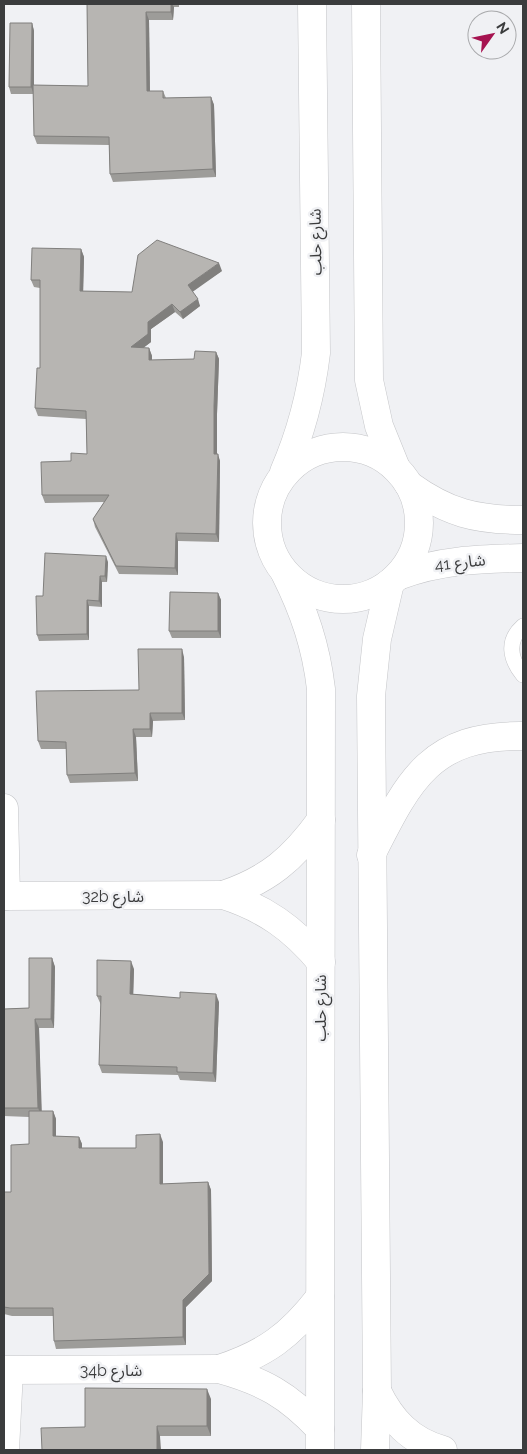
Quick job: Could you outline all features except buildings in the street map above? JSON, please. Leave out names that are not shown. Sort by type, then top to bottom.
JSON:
[{"type":"street","name":"شارع حلب","points":[[283,474],[305,415],[316,353],[312,4]]},
{"type":"street","points":[[366,4],[369,380],[378,426],[403,477],[416,503],[419,523],[417,542],[410,561],[394,580],[373,593],[355,599],[335,599],[316,594],[299,586],[285,573],[274,555],[267,527],[267,513],[273,492],[283,474],[299,460],[318,450],[338,446],[360,448],[373,453],[403,477],[429,500],[451,511],[475,517],[523,520]]},
{"type":"street","name":"شارع 41","points":[[394,580],[422,567],[447,561],[523,558]]},
{"type":"street","name":"شارع حلب","points":[[285,573],[310,628],[317,658],[321,689],[320,1439]]},
{"type":"street","points":[[375,1450],[377,1390],[371,696],[377,639],[394,580]]},
{"type":"street","points":[[371,854],[397,804],[417,774],[444,752],[477,739],[523,736]]},
{"type":"street","points":[[4,808],[5,896]]},
{"type":"street","name":"32b شارع","points":[[223,895],[249,886],[270,874],[290,858],[321,820]]},
{"type":"street","name":"32b شارع","points":[[5,896],[223,895],[246,902],[268,912],[288,926],[320,962]]},
{"type":"street","name":"34b شارع","points":[[218,1370],[249,1359],[276,1343],[301,1322],[320,1297]]},
{"type":"street","name":"34b شارع","points":[[6,1371],[218,1370],[248,1377],[275,1390],[300,1407],[320,1439]]},
{"type":"street","points":[[4,1450],[6,1371]]},
{"type":"street","points":[[377,1390],[388,1414],[406,1433],[429,1446],[443,1450]]},
{"type":"lane","points":[[523,626],[516,633],[510,648],[513,664],[523,675]]}]
